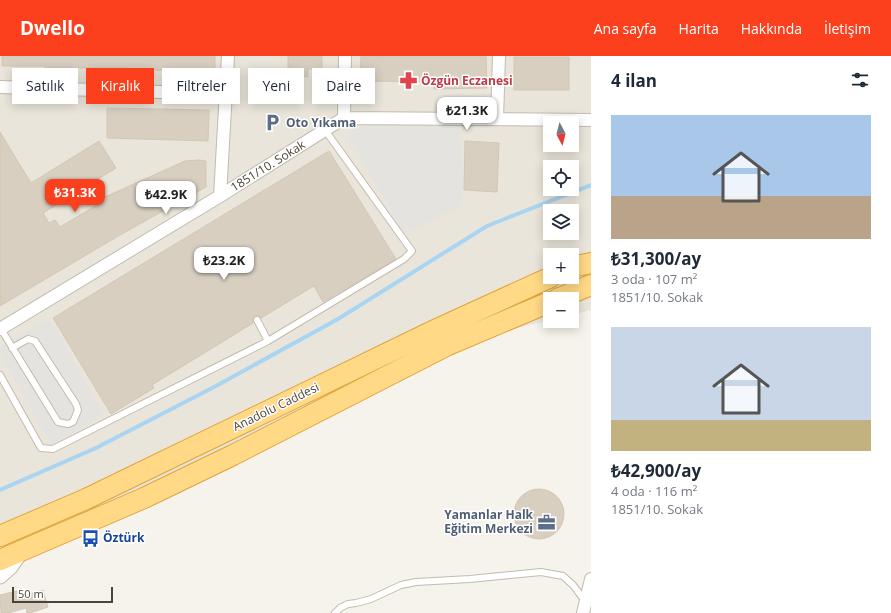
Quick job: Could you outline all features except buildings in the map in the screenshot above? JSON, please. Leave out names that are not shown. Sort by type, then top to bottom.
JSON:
[{"type":"highway","points":[[579,266],[591,263]]},
{"type":"highway","name":"Anadolu Caddesi","points":[[0,536],[86,499],[437,329],[543,281]]},
{"type":"highway","points":[[574,292],[591,285]]},
{"type":"highway","name":"Anadolu Caddesi","points":[[0,560],[144,498],[226,458],[448,344],[543,305]]},
{"type":"street","points":[[227,68],[228,56]]},
{"type":"street","points":[[344,56],[344,118],[591,120]]},
{"type":"street","points":[[497,119],[499,56]]},
{"type":"street","points":[[0,87],[162,92]]},
{"type":"street","points":[[220,196],[225,104]]},
{"type":"street","name":"1851/10. Sokak","points":[[0,329],[220,196],[344,118]]},
{"type":"street","points":[[0,576],[10,567],[22,550]]},
{"type":"street","points":[[584,608],[591,579]]},
{"type":"lane","points":[[0,375],[41,448],[53,450],[268,341],[404,259],[412,251],[325,130]]},
{"type":"lane","points":[[258,320],[268,341]]},
{"type":"lane","points":[[0,329],[58,422],[68,424],[73,422],[78,410],[76,404],[35,341],[28,339],[12,348]]},
{"type":"lane","points":[[334,613],[348,604],[371,599],[401,585],[416,582],[470,579],[540,572],[562,576],[573,585],[584,608]]},
{"type":"shaded area","points":[[0,56],[591,56],[591,310],[579,313],[579,292],[543,292],[543,322],[451,344],[0,555]]},
{"type":"shaded area","points":[[371,123],[460,126],[464,190],[460,206],[405,234],[345,132]]},
{"type":"shaded area","points":[[50,318],[104,415],[51,445],[0,354],[0,346]]},
{"type":"waterway","points":[[0,490],[96,448],[216,386],[338,319],[487,226],[591,185]]},
{"type":"place","name":"Özgün Eczanesi","points":[[408,81]]},
{"type":"place","name":"Oto Yıkama","points":[[273,123]]},
{"type":"place","name":"Yamanlar Halk Eğitim Merkezi","points":[[546,522]]},
{"type":"place","name":"Öztürk","points":[[90,538]]}]
